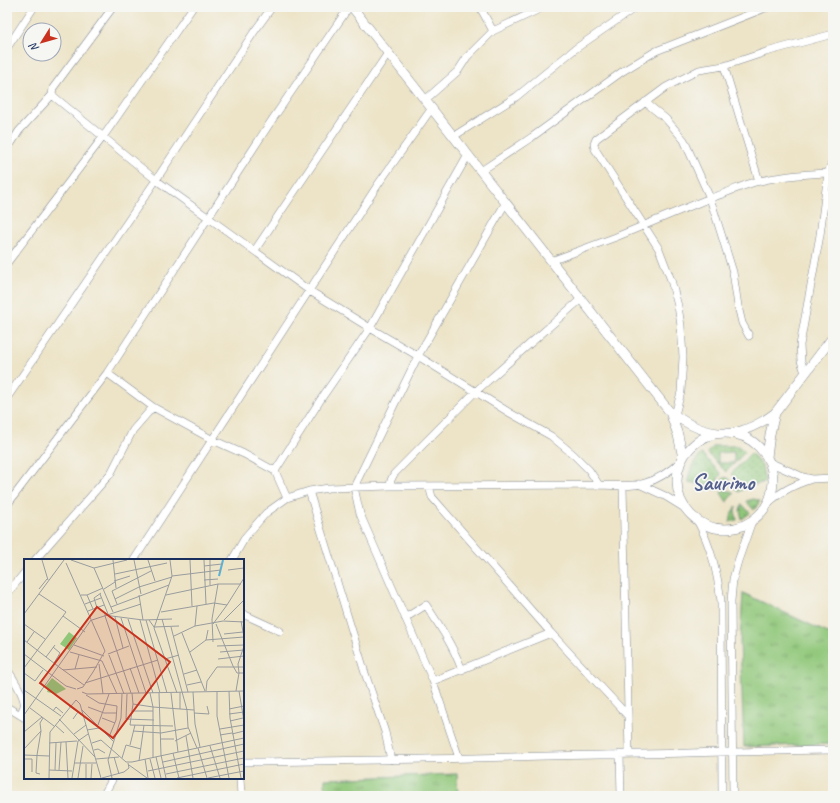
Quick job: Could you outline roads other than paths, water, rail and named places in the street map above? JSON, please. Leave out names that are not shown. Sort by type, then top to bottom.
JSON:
[{"type":"main road","points":[[352,7],[672,413],[690,425],[703,430],[718,433],[732,433],[751,428],[776,413]]},
{"type":"main road","points":[[768,460],[770,434],[776,413],[833,336]]},
{"type":"main road","points":[[672,413],[678,434],[682,459]]},
{"type":"main road","points":[[718,433],[707,436],[689,449],[682,459],[678,471],[677,483],[679,494],[686,509],[706,525],[724,528],[742,526],[752,521],[761,513],[768,503],[772,493],[773,483],[772,472],[768,460],[761,448],[743,436],[732,433]]},
{"type":"street","points":[[7,48],[34,7]]},
{"type":"street","points":[[7,150],[19,131],[52,95],[53,88],[113,7]]},
{"type":"street","points":[[7,263],[103,137],[193,7]]},
{"type":"street","points":[[7,398],[156,180],[249,38],[272,7]]},
{"type":"street","points":[[7,505],[107,373],[270,123],[349,7]]},
{"type":"street","points":[[480,7],[493,31]]},
{"type":"street","points":[[426,100],[458,71],[468,57],[493,31],[544,7]]},
{"type":"street","points":[[454,136],[516,97],[575,49],[636,7]]},
{"type":"street","points":[[481,170],[538,133],[623,72],[656,51],[768,7]]},
{"type":"street","points":[[672,413],[681,392],[683,357],[682,326],[671,280],[659,249],[595,149],[594,144],[596,139],[666,87],[699,70],[724,66],[766,52],[833,34]]},
{"type":"street","points":[[255,250],[388,53]]},
{"type":"street","points":[[724,66],[759,181]]},
{"type":"street","points":[[52,95],[156,180],[310,291],[551,436],[574,454],[589,470],[599,485]]},
{"type":"street","points":[[645,102],[666,119],[684,140],[710,198],[733,272],[742,323],[749,336]]},
{"type":"street","points":[[135,559],[379,183],[432,108]]},
{"type":"street","points":[[275,471],[322,398],[370,328],[468,155]]},
{"type":"street","points":[[805,373],[801,361],[800,345],[820,235],[828,173],[833,159]]},
{"type":"street","points":[[551,261],[644,226],[710,198],[721,196],[759,181],[828,173]]},
{"type":"street","points":[[459,758],[433,681],[360,514],[354,487],[418,356],[506,202]]},
{"type":"street","points":[[390,486],[394,474],[476,392],[582,299]]},
{"type":"street","points":[[107,373],[153,407],[213,440],[244,454],[275,471],[287,498]]},
{"type":"street","points":[[36,559],[111,472],[133,430],[153,407]]},
{"type":"street","points":[[233,559],[255,524],[271,509],[287,498],[309,491],[329,488],[390,486],[623,486],[638,484],[658,478],[666,474],[682,459]]},
{"type":"street","points":[[768,460],[796,474],[812,479]]},
{"type":"street","points":[[768,503],[789,487],[812,479],[833,478]]},
{"type":"street","points":[[638,484],[665,496],[686,509]]},
{"type":"street","points":[[429,486],[432,497],[551,633],[627,715]]},
{"type":"street","points":[[623,486],[629,754]]},
{"type":"street","points":[[309,491],[365,673],[385,732],[391,760]]},
{"type":"street","points":[[696,518],[711,552],[718,574],[721,602],[722,796]]},
{"type":"street","points":[[733,796],[731,601],[738,561],[752,521]]},
{"type":"street","points":[[7,594],[24,573]]},
{"type":"street","points":[[721,602],[731,601]]},
{"type":"street","points":[[405,618],[426,605],[456,654],[462,670]]},
{"type":"street","points":[[244,614],[280,631]]},
{"type":"street","points":[[433,681],[551,633]]},
{"type":"street","points":[[7,669],[13,677],[24,699]]},
{"type":"street","points":[[7,707],[22,717],[24,707]]},
{"type":"street","points":[[244,762],[833,750]]},
{"type":"street","points":[[620,754],[621,796]]},
{"type":"street","points":[[105,793],[112,779]]},
{"type":"street","points":[[105,793],[117,779]]},
{"type":"street","points":[[240,779],[241,796]]},
{"type":"district","name":"Saurimo","points":[[723,482]]}]
